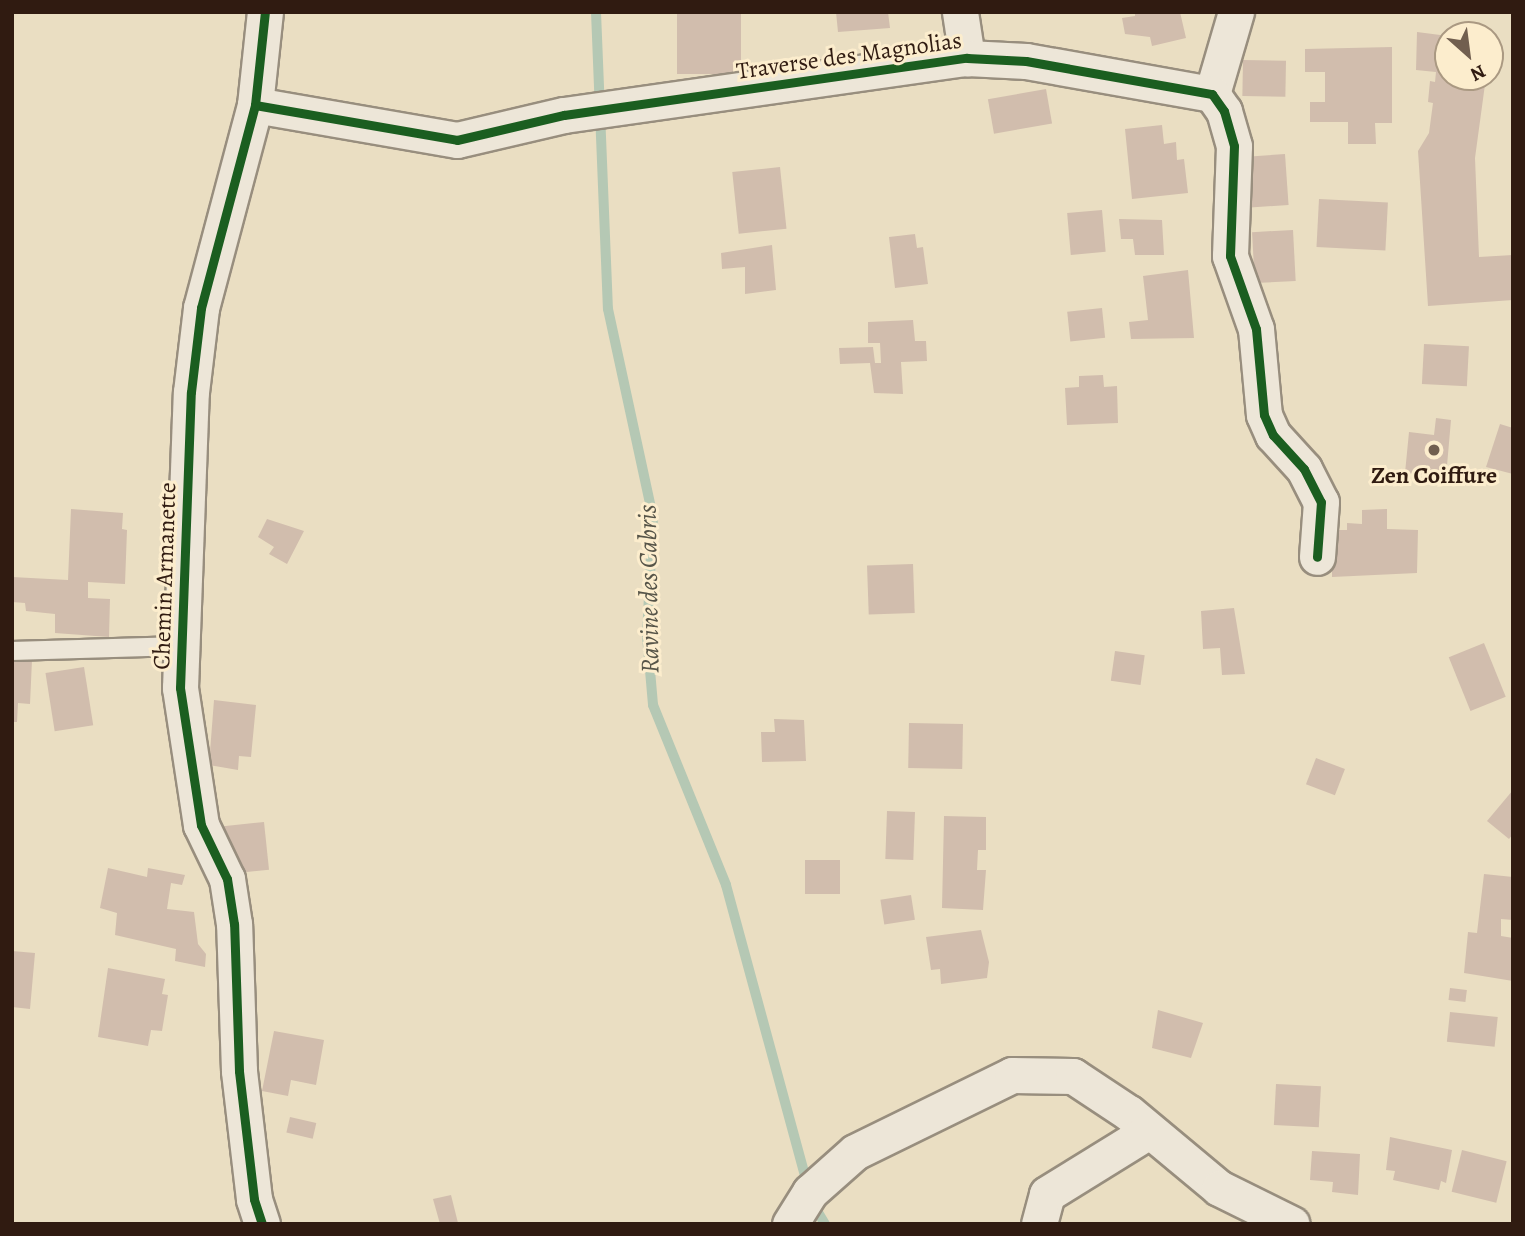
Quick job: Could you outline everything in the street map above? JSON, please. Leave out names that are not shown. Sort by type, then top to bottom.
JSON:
[{"type":"street","name":"Chemin Armanette","points":[[262,1224],[254,1199],[243,1107],[234,1007],[234,924],[227,880],[201,825],[180,688],[191,392],[201,308],[256,105],[265,12]]},
{"type":"street","points":[[960,12],[967,58]]},
{"type":"street","points":[[1236,12],[1212,94],[1224,111],[1234,146],[1230,256],[1256,329],[1264,415],[1273,435],[1304,469],[1321,502],[1317,557]]},
{"type":"street","name":"Traverse des Magnolias","points":[[256,105],[457,140],[564,115],[967,58],[1026,61],[1212,94]]},
{"type":"street","points":[[790,1224],[810,1192],[855,1152],[1012,1075],[1073,1076],[1149,1131],[1219,1188],[1292,1224]]},
{"type":"street","points":[[1039,1224],[1048,1194],[1149,1131]]},
{"type":"lane","points":[[12,652],[181,646]]},
{"type":"building","points":[[677,12],[741,12],[741,74],[677,74]]},
{"type":"building","points":[[836,12],[888,12],[890,28],[838,32]]},
{"type":"building","points":[[1135,12],[1180,12],[1186,38],[1152,46],[1150,37],[1125,34],[1122,18],[1135,16]]},
{"type":"building","points":[[1417,32],[1434,34],[1434,72],[1416,70]]},
{"type":"building","points":[[1392,47],[1392,123],[1375,123],[1376,144],[1348,144],[1348,122],[1310,122],[1310,102],[1325,102],[1325,72],[1305,72],[1305,49]]},
{"type":"building","points":[[1243,60],[1286,61],[1285,97],[1242,96]]},
{"type":"building","points":[[1430,81],[1434,82],[1434,91],[1484,91],[1475,158],[1479,257],[1513,255],[1513,300],[1428,306],[1418,151],[1429,133],[1433,103],[1428,102]]},
{"type":"building","points":[[1046,89],[1052,123],[994,134],[988,99]]},
{"type":"building","points":[[1162,125],[1164,144],[1176,142],[1177,160],[1184,159],[1188,193],[1132,199],[1125,129]]},
{"type":"building","points":[[1285,154],[1289,205],[1247,208],[1243,157]]},
{"type":"building","points":[[780,167],[786,229],[739,234],[732,172]]},
{"type":"building","points":[[1319,199],[1388,203],[1385,251],[1316,247]]},
{"type":"building","points":[[1102,210],[1106,252],[1071,255],[1067,213]]},
{"type":"building","points":[[1119,219],[1162,220],[1164,255],[1135,255],[1133,239],[1121,239]]},
{"type":"building","points":[[1293,230],[1296,281],[1255,283],[1252,232]]},
{"type":"building","points":[[915,234],[917,248],[923,247],[928,284],[895,288],[889,237]]},
{"type":"building","points":[[772,245],[776,290],[745,294],[745,267],[722,269],[721,253]]},
{"type":"building","points":[[1188,270],[1194,338],[1131,339],[1129,322],[1148,320],[1143,276]]},
{"type":"building","points":[[1102,308],[1105,338],[1070,341],[1067,312]]},
{"type":"building","points":[[913,320],[915,341],[926,341],[927,361],[901,362],[903,394],[874,393],[870,363],[840,364],[839,348],[873,347],[875,363],[881,363],[880,343],[868,343],[868,322]]},
{"type":"building","points":[[1424,344],[1469,346],[1467,386],[1422,384]]},
{"type":"building","points":[[1103,375],[1104,387],[1117,386],[1118,423],[1067,425],[1065,388],[1079,387],[1079,376]]},
{"type":"building","points":[[1436,418],[1451,420],[1446,477],[1405,473],[1409,432],[1434,435]]},
{"type":"building","points":[[1500,424],[1513,428],[1513,474],[1486,467]]},
{"type":"building","points":[[71,509],[123,513],[122,529],[127,530],[125,584],[88,582],[88,598],[110,599],[109,637],[55,633],[55,614],[26,611],[25,603],[12,602],[12,577],[68,580]]},
{"type":"building","points":[[1387,509],[1387,529],[1418,530],[1417,573],[1332,577],[1332,530],[1347,530],[1347,523],[1362,524],[1362,510]]},
{"type":"building","points":[[267,519],[304,531],[287,564],[269,554],[274,547],[258,537]]},
{"type":"building","points":[[913,564],[915,613],[869,615],[867,566]]},
{"type":"building","points":[[1234,608],[1245,674],[1222,675],[1220,648],[1203,649],[1201,611]]},
{"type":"building","points":[[1484,643],[1506,697],[1470,711],[1449,657]]},
{"type":"building","points":[[1115,651],[1145,655],[1141,685],[1111,681]]},
{"type":"building","points":[[12,659],[32,660],[30,704],[18,703],[17,722],[12,722]]},
{"type":"building","points":[[84,667],[93,725],[55,731],[45,673]]},
{"type":"building","points":[[214,700],[256,705],[251,757],[239,756],[238,770],[209,765]]},
{"type":"building","points":[[774,719],[804,720],[806,761],[762,762],[761,732],[775,732]]},
{"type":"building","points":[[909,723],[963,724],[962,769],[908,768]]},
{"type":"building","points":[[1316,758],[1345,769],[1335,795],[1306,784]]},
{"type":"building","points":[[1513,790],[1513,834],[1509,839],[1487,821]]},
{"type":"building","points":[[887,811],[915,812],[913,860],[885,859]]},
{"type":"building","points":[[944,816],[986,817],[986,850],[978,850],[977,870],[986,870],[983,910],[942,908]]},
{"type":"building","points":[[264,822],[269,870],[228,874],[223,826]]},
{"type":"building","points":[[805,860],[840,860],[840,894],[805,894]]},
{"type":"building","points":[[108,868],[147,877],[148,868],[185,875],[182,885],[171,883],[167,909],[194,912],[198,944],[206,954],[205,967],[175,961],[176,949],[115,935],[117,913],[100,908]]},
{"type":"building","points":[[1484,874],[1513,877],[1513,920],[1501,919],[1501,936],[1513,938],[1513,981],[1464,973],[1468,932],[1477,933]]},
{"type":"building","points":[[911,895],[915,920],[884,925],[880,900]]},
{"type":"building","points":[[981,930],[989,962],[987,978],[941,984],[940,969],[931,970],[926,937]]},
{"type":"building","points":[[12,951],[35,953],[30,1009],[12,1007]]},
{"type":"building","points":[[108,968],[165,979],[162,994],[168,995],[162,1031],[151,1030],[148,1046],[98,1037]]},
{"type":"building","points":[[1450,988],[1467,990],[1465,1002],[1449,1000]]},
{"type":"building","points":[[1158,1010],[1203,1023],[1191,1058],[1152,1048]]},
{"type":"building","points":[[1450,1012],[1498,1017],[1495,1047],[1447,1042]]},
{"type":"building","points":[[274,1031],[324,1040],[316,1085],[291,1080],[288,1096],[262,1091]]},
{"type":"building","points":[[1276,1084],[1321,1086],[1319,1127],[1274,1125]]},
{"type":"building","points":[[290,1117],[316,1123],[313,1139],[286,1133]]},
{"type":"building","points":[[1390,1137],[1452,1150],[1446,1183],[1441,1181],[1439,1190],[1393,1180],[1395,1171],[1386,1170]]},
{"type":"building","points":[[1462,1150],[1507,1161],[1496,1203],[1452,1192]]},
{"type":"building","points":[[1312,1151],[1360,1154],[1358,1195],[1332,1192],[1333,1182],[1310,1180]]},
{"type":"building","points":[[451,1195],[458,1223],[440,1224],[433,1199]]},
{"type":"waterway","name":"Ravine des Cabris","points":[[596,12],[608,309],[653,517],[647,636],[653,705],[726,885],[808,1186]]},
{"type":"waterway","name":"Ravine des Cabris","points":[[813,1204],[825,1224]]},
{"type":"cycle path","points":[[262,1224],[254,1199],[239,1071],[234,924],[227,879],[201,825],[180,688],[191,392],[201,308],[255,105],[265,12]]},
{"type":"cycle path","points":[[255,105],[457,140],[564,115],[967,58],[1026,61],[1212,94],[1224,111],[1234,146],[1230,256],[1256,329],[1264,415],[1273,435],[1304,469],[1321,502],[1317,557]]},
{"type":"place","name":"Zen Coiffure","points":[[1434,450]]}]
